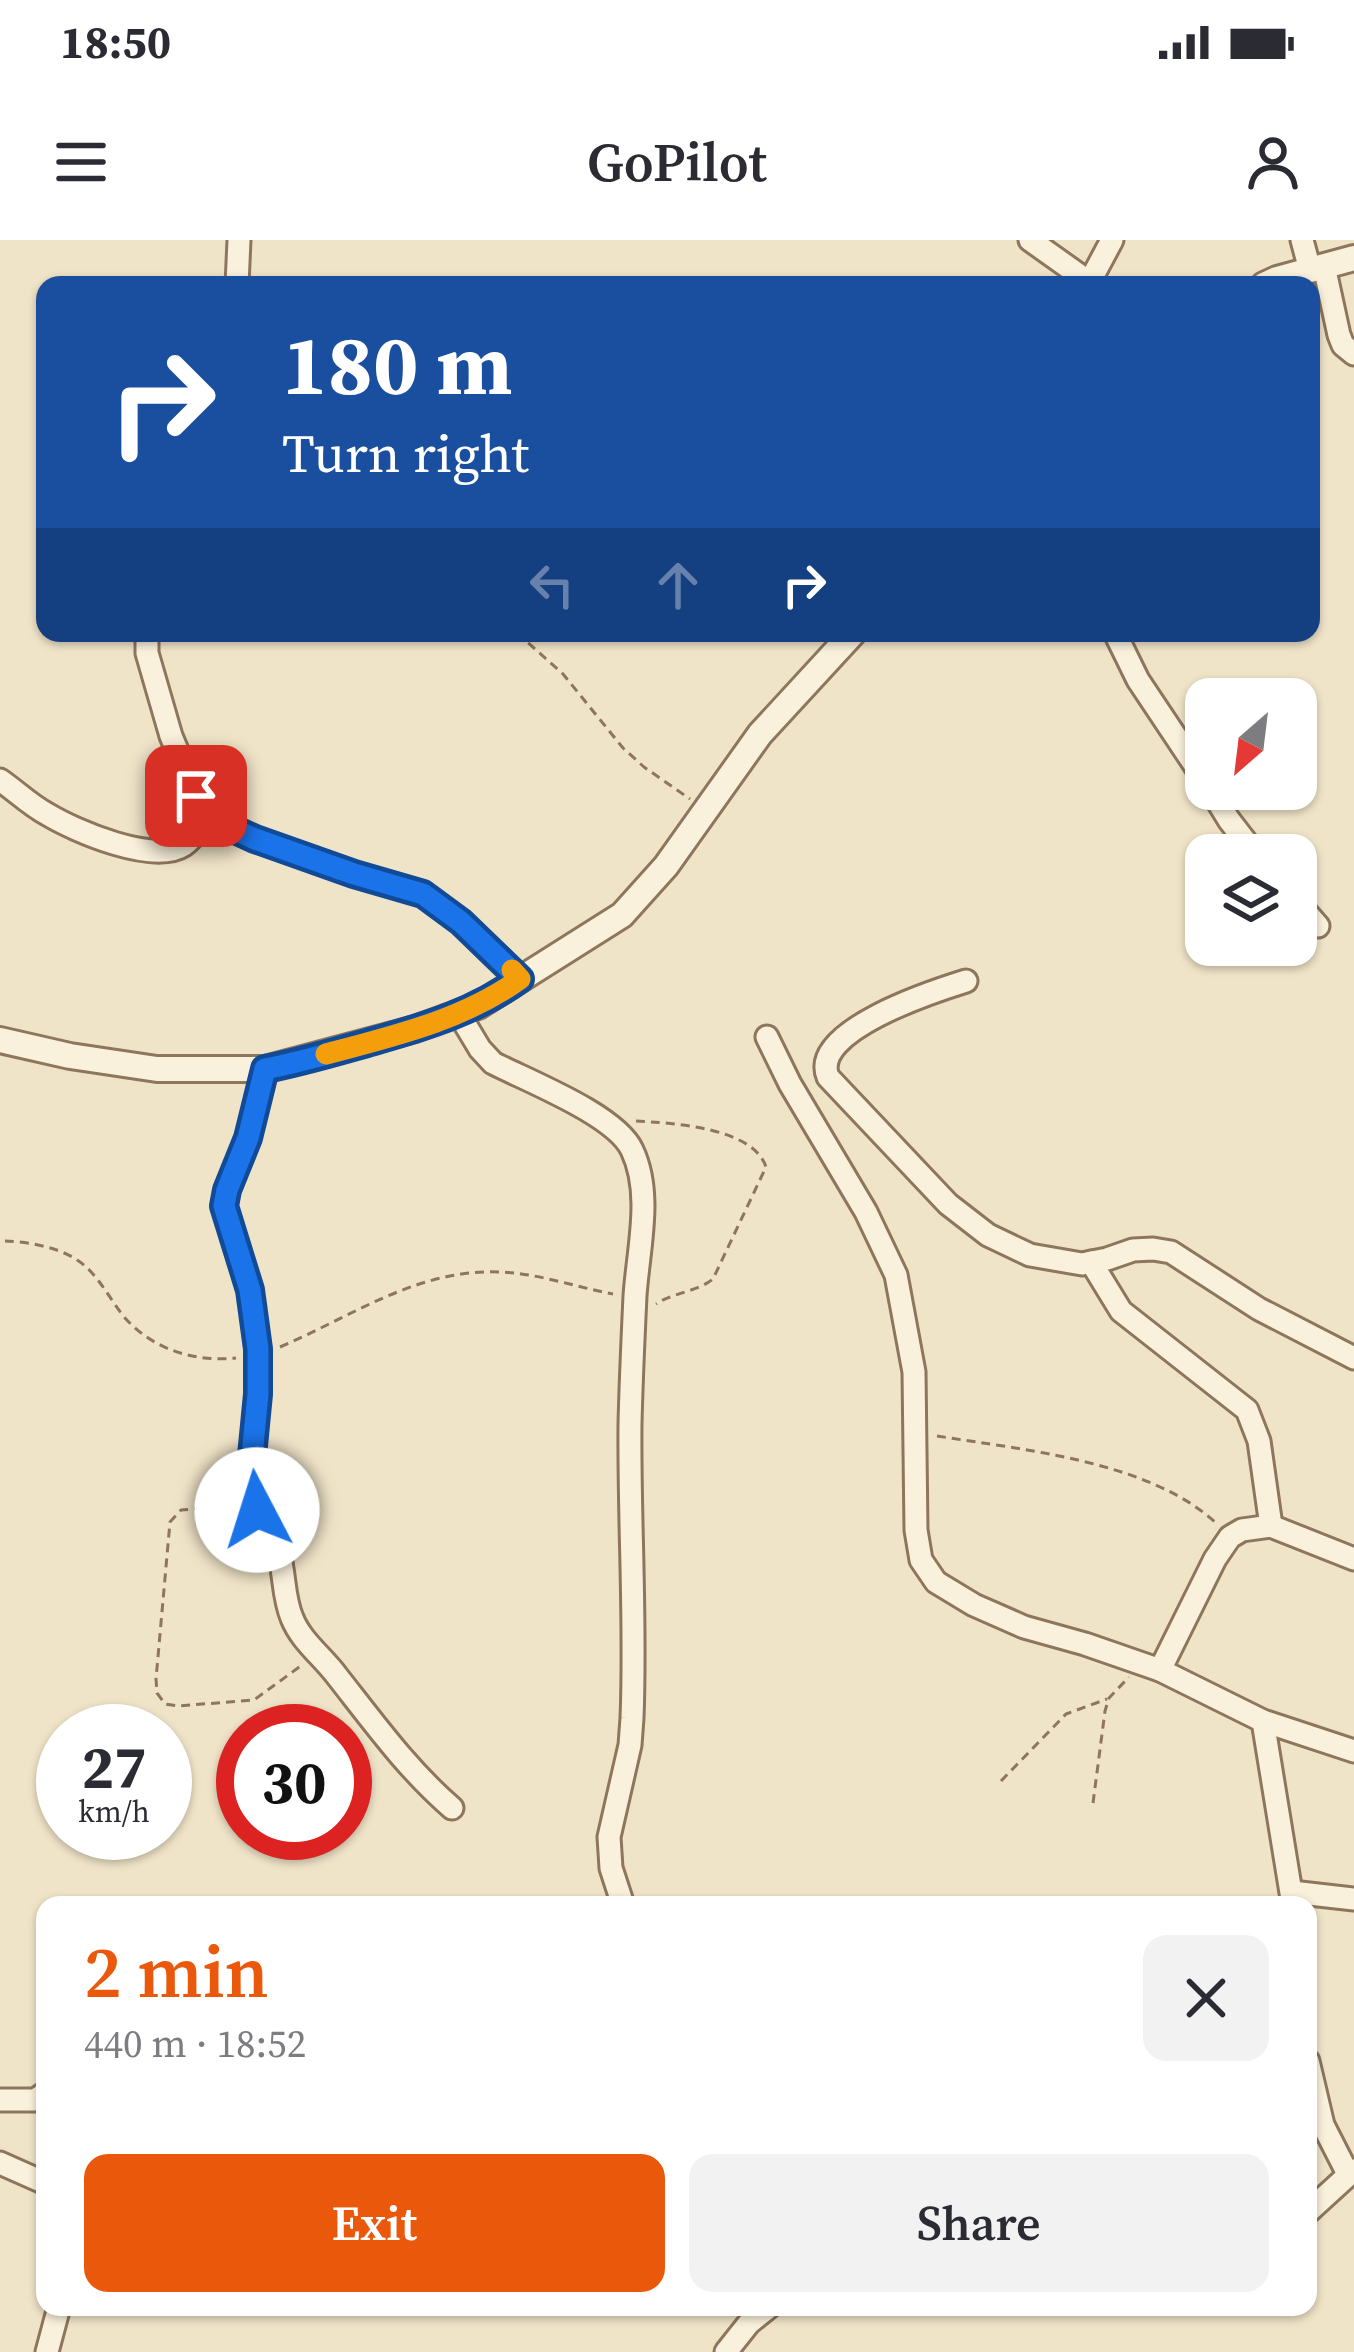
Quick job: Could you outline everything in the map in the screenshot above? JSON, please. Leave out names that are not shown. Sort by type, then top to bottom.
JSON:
[{"type":"street","points":[[237,276],[239,240]]},
{"type":"street","points":[[1030,240],[1078,276]]},
{"type":"street","points":[[1093,276],[1112,240]]},
{"type":"street","points":[[1302,240],[1320,276]]},
{"type":"street","points":[[1292,276],[1354,258]]},
{"type":"street","points":[[1320,277],[1343,345],[1354,354]]},
{"type":"street","points":[[147,642],[165,716],[184,769],[209,816],[255,839],[423,894],[461,922],[520,979]]},
{"type":"street","points":[[0,1040],[157,1069],[265,1069],[353,1047],[478,1006],[622,915],[666,866],[760,734],[846,642]]},
{"type":"street","points":[[1119,642],[1138,680],[1185,751]]},
{"type":"street","points":[[0,780],[71,827],[152,850],[185,845],[209,816]]},
{"type":"street","points":[[966,981],[889,1008],[857,1028],[824,1067],[828,1077],[948,1204],[988,1235],[1030,1255],[1091,1262],[1133,1250],[1172,1252],[1259,1309],[1354,1358]]},
{"type":"street","points":[[459,1014],[494,1063],[599,1117],[631,1148],[639,1178],[642,1205],[630,1498],[632,1718],[609,1837],[611,1868],[620,1896]]},
{"type":"street","points":[[766,1037],[866,1212],[896,1275],[914,1372],[916,1530],[921,1560],[936,1582],[1024,1627],[1152,1668],[1263,1721],[1354,1751]]},
{"type":"street","points":[[265,1069],[224,1206],[250,1290],[258,1356],[251,1498],[278,1551],[298,1631],[404,1762],[452,1808]]},
{"type":"street","points":[[1091,1262],[1121,1311],[1247,1410],[1259,1441],[1271,1526]]},
{"type":"street","points":[[1152,1668],[1230,1537],[1242,1530],[1271,1526],[1354,1559]]},
{"type":"street","points":[[1263,1721],[1292,1896]]},
{"type":"street","points":[[1317,1899],[1354,1899]]},
{"type":"street","points":[[0,2100],[36,2099]]},
{"type":"street","points":[[1317,2099],[1323,2125],[1351,2172],[1317,2204]]},
{"type":"street","points":[[0,2163],[36,2179]]},
{"type":"street","points":[[47,2352],[57,2316]]},
{"type":"street","points":[[726,2352],[758,2316]]},
{"type":"path","points":[[527,642],[562,674],[623,748],[706,809]]},
{"type":"path","points":[[634,1327],[670,1295],[713,1279],[766,1167],[757,1151],[711,1130],[638,1121]]},
{"type":"path","points":[[5,1241],[72,1256],[151,1340],[196,1358],[258,1356],[380,1298],[433,1280],[496,1272],[524,1274],[635,1298]]},
{"type":"path","points":[[916,1433],[1063,1456],[1126,1473],[1198,1508],[1230,1537]]},
{"type":"path","points":[[251,1498],[225,1509],[181,1510],[170,1522],[157,1694],[165,1704],[178,1706],[254,1700],[318,1654]]},
{"type":"path","points":[[1094,1803],[1101,1726],[1109,1698],[1124,1681],[1152,1668]]},
{"type":"path","points":[[1001,1780],[1066,1714],[1109,1698]]},
{"type":"slow traffic","points":[[326,1054],[478,1006],[520,979],[512,970]]},
{"type":"route","points":[[196,796],[209,816],[255,839],[423,894],[461,922],[520,979],[459,1014],[265,1069],[224,1206],[250,1290],[258,1349],[249,1487],[257,1510]]}]
